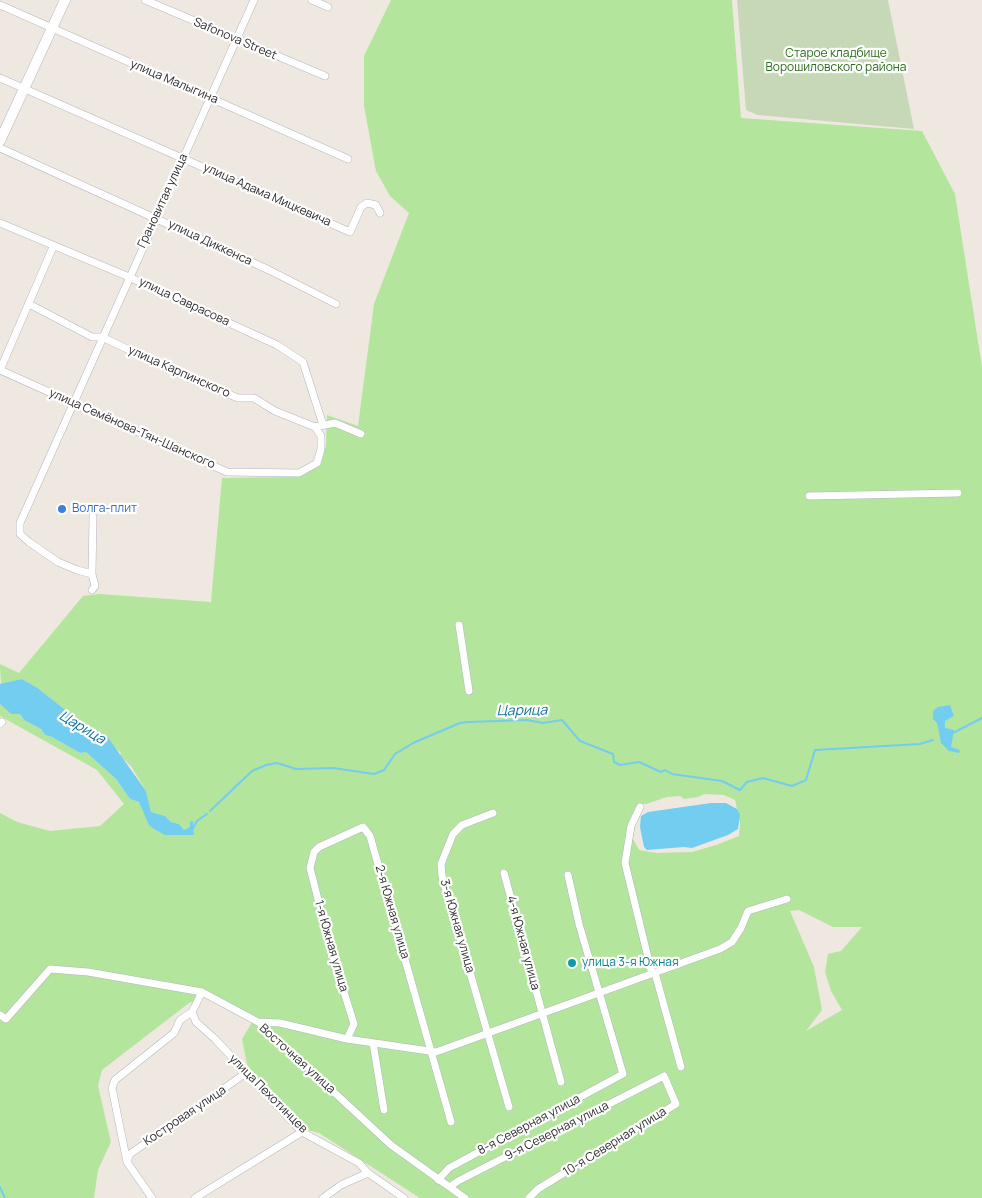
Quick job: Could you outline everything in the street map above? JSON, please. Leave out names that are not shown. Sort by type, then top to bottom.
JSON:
[{"type":"main road","points":[[0,141],[65,0]]},
{"type":"street","name":"Safonova Street","points":[[145,0],[325,76]]},
{"type":"street","name":"Грановитая улица","points":[[92,574],[76,570],[58,562],[20,534],[20,523],[254,0]]},
{"type":"street","points":[[312,0],[328,7]]},
{"type":"street","name":"улица Малыгина","points":[[0,5],[348,159]]},
{"type":"street","name":"улица Адама Мицкевича","points":[[0,78],[350,232],[361,207],[367,203],[376,205],[380,212]]},
{"type":"street","name":"улица Диккенса","points":[[0,148],[155,218],[336,304]]},
{"type":"street","name":"улица Саврасова","points":[[0,223],[53,247],[129,277],[277,345],[303,362],[319,426]]},
{"type":"street","points":[[0,370],[53,247]]},
{"type":"street","name":"улица Карпинского","points":[[29,304],[92,337],[102,337],[188,378],[238,398],[254,398],[275,411],[319,426],[335,423],[360,434]]},
{"type":"street","name":"улица Семёнова-Тян-Шанского","points":[[0,370],[227,472],[299,472],[316,463],[321,449],[319,426]]},
{"type":"street","points":[[809,496],[958,493]]},
{"type":"street","points":[[92,590],[95,586],[92,574],[93,516]]},
{"type":"street","points":[[459,625],[469,690]]},
{"type":"street","points":[[640,807],[631,826],[625,863],[651,970],[655,973],[681,1067]]},
{"type":"street","name":"3-я Южная улица","points":[[493,813],[462,825],[452,834],[441,864],[442,876],[509,1107]]},
{"type":"street","name":"2-я Южная улица","points":[[314,852],[345,834],[362,827],[367,830],[432,1052]]},
{"type":"street","name":"1-я Южная улица","points":[[314,852],[310,868],[314,889],[354,1024],[347,1039]]},
{"type":"street","name":"4-я Южная улица","points":[[504,873],[561,1082]]},
{"type":"street","points":[[568,874],[579,924],[599,994]]},
{"type":"street","points":[[258,1022],[280,1023],[347,1039],[432,1052],[489,1034],[720,949],[732,942],[741,928],[748,911],[787,899]]},
{"type":"street","name":"Восточная улица","points":[[3,1017],[50,969],[98,974],[202,992],[258,1022],[391,1144],[465,1198]]},
{"type":"street","points":[[152,1198],[127,1162],[112,1088],[115,1080],[174,1033],[180,1020],[192,1012],[202,992]]},
{"type":"street","name":"8-я Северная улица","points":[[438,1180],[449,1168],[623,1074],[599,994]]},
{"type":"street","name":"улица Пехотинцев","points":[[192,1012],[196,1022],[215,1039],[302,1132],[359,1163],[368,1173],[404,1198]]},
{"type":"street","points":[[373,1043],[384,1110]]},
{"type":"street","points":[[432,1052],[451,1122]]},
{"type":"street","name":"Костровая улица","points":[[127,1162],[130,1154],[246,1073]]},
{"type":"street","name":"9-я Северная улица","points":[[451,1186],[458,1180],[664,1076]]},
{"type":"street","name":"10-я Северная улица","points":[[529,1198],[538,1190],[676,1104],[664,1076]]},
{"type":"street","points":[[195,1198],[302,1132]]},
{"type":"street","points":[[324,1198],[341,1186],[368,1173]]},
{"type":"green space","points":[[391,0],[732,0],[741,118],[922,131],[955,194],[982,367],[982,1198],[420,1198],[319,1133],[308,1130],[248,1069],[242,1039],[254,1019],[208,996],[189,1003],[102,1070],[98,1086],[111,1142],[98,1170],[94,1198],[0,1198],[0,813],[17,822],[50,831],[100,826],[124,804],[97,770],[0,716],[0,704],[11,714],[20,714],[24,720],[41,729],[45,735],[80,753],[85,751],[116,779],[130,799],[139,802],[151,812],[146,791],[131,766],[120,756],[121,753],[112,745],[107,736],[78,720],[39,689],[22,679],[1,685],[0,664],[19,673],[83,596],[99,594],[211,602],[222,478],[297,477],[321,465],[326,445],[327,415],[358,426],[374,304],[409,213],[390,196],[376,171],[364,106],[364,56]],"holes":[[[704,794],[724,795],[735,800],[740,823],[739,836],[692,852],[657,853],[639,850],[633,839],[639,804],[646,804],[667,797],[680,796],[684,799]],[[152,812],[165,816],[171,822],[179,824],[184,830],[190,827],[193,821],[194,835],[180,835]],[[799,910],[833,927],[862,927],[841,951],[828,954],[825,972],[831,991],[842,1010],[806,1031],[822,1010],[814,967],[790,911]]]},
{"type":"green space","name":"Старое кладбище Ворошиловского района","points":[[737,0],[888,0],[914,129],[758,115],[746,110]]},
{"type":"water","points":[[22,679],[39,689],[78,720],[107,736],[146,791],[151,812],[165,816],[171,822],[179,824],[184,830],[190,827],[190,822],[193,821],[194,835],[165,835],[154,829],[149,825],[139,802],[130,799],[116,779],[86,752],[80,753],[45,735],[41,729],[24,720],[20,714],[11,714],[0,704],[0,684]]},
{"type":"water","points":[[950,705],[954,716],[945,721],[945,728],[954,730],[951,747],[960,750],[959,753],[949,751],[941,743],[937,723],[933,719],[933,711],[938,707]]},
{"type":"water","points":[[711,803],[726,803],[737,809],[740,815],[738,829],[728,835],[692,848],[647,850],[644,847],[640,827],[641,816],[648,812]]},
{"type":"waterway","name":"Царица","points":[[951,734],[982,718]]},
{"type":"waterway","name":"Царица","points":[[210,811],[252,771],[266,765],[277,763],[296,769],[333,768],[374,774],[384,770],[395,754],[413,743],[460,723],[468,722],[527,720],[543,723],[562,720],[580,741],[613,754],[614,762],[620,765],[639,762],[661,772],[665,770],[672,774],[722,781],[740,790],[747,782],[763,778],[792,786],[806,780],[815,750],[920,744],[933,740]]},
{"type":"waterway","name":"Царица","points":[[192,830],[197,821],[207,814]]},
{"type":"waterway","points":[[0,1187],[5,1198]]},
{"type":"place","name":"Волга-плит","points":[[62,509]]},
{"type":"place","name":"улица 3-я Южная","points":[[572,963]]}]
